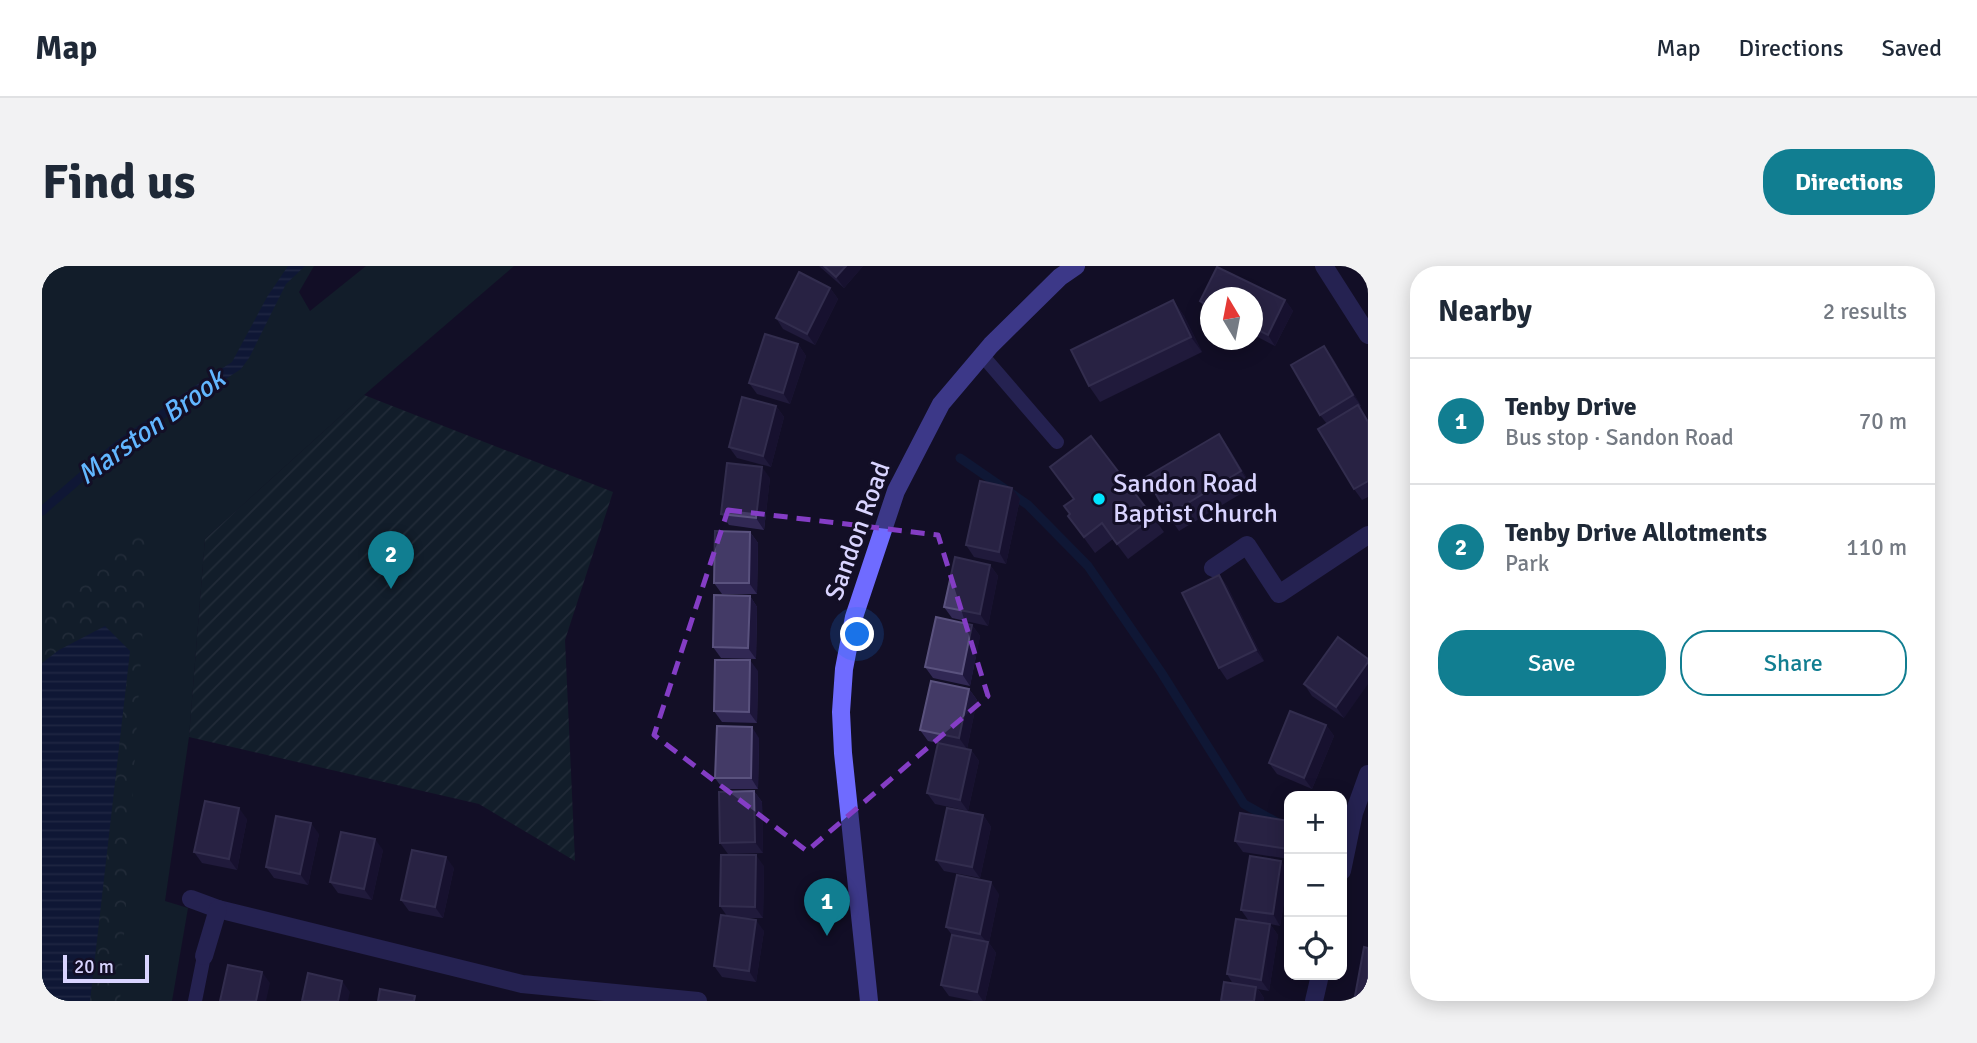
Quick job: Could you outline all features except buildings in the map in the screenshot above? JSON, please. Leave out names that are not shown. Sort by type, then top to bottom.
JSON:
[{"type":"main road","name":"Sandon Road","points":[[869,1001],[841,712],[844,669],[854,617],[896,491],[938,408],[982,355],[1060,277],[1076,266]]},
{"type":"street","points":[[1324,266],[1368,335]]},
{"type":"street","points":[[1213,568],[1247,545],[1279,594],[1368,535]]},
{"type":"street","points":[[1346,854],[1354,814],[1368,774]]},
{"type":"street","points":[[191,899],[218,909],[522,984],[698,1001]]},
{"type":"street","points":[[204,956],[218,909]]},
{"type":"street","points":[[1314,1001],[1319,980]]},
{"type":"lane","points":[[982,355],[1057,442]]},
{"type":"lane","points":[[195,1001],[204,956]]},
{"type":"highlighted area","points":[[728,510],[938,535],[988,696],[807,851],[654,735]]},
{"type":"green space","points":[[42,266],[314,266],[299,292],[310,311],[366,266],[514,266],[364,395],[205,539],[189,737],[165,901],[188,908],[172,1001],[90,1001],[42,663]]},
{"type":"green space","points":[[364,395],[613,492],[565,640],[575,861],[479,804],[189,737],[205,539]]},
{"type":"green space","points":[[149,525],[120,1001],[42,1001],[42,617]]},
{"type":"water","points":[[288,266],[305,266],[286,284],[241,369],[183,407],[181,395],[232,362],[267,297]]},
{"type":"water","points":[[105,626],[130,651],[90,1001],[42,1001],[42,663],[59,650]]},
{"type":"waterway","name":"Marston Brook","points":[[42,511],[117,446],[189,396]]},
{"type":"waterway","points":[[960,458],[1028,505],[1088,566],[1161,672],[1244,804],[1284,826]]},
{"type":"place","name":"Sandon Road Baptist Church","points":[[1099,499]]},
{"type":"place","name":"Tenby Drive Allotments","points":[[391,589]]},
{"type":"place","name":"Tenby Drive","points":[[827,936]]}]
